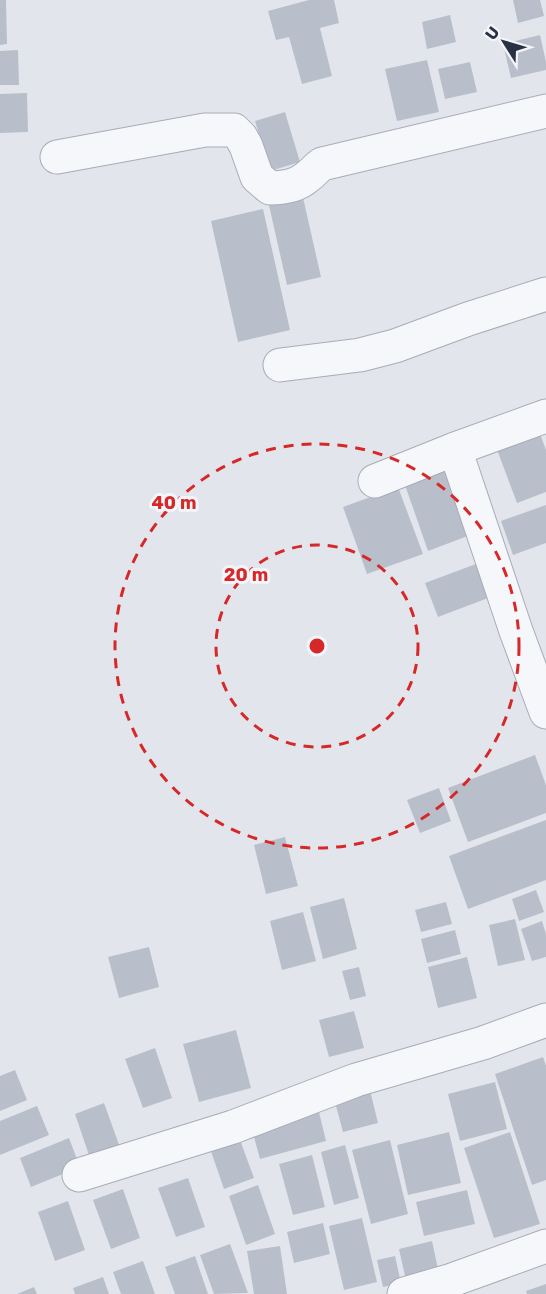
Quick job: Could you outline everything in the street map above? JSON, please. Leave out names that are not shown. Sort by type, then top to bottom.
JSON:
[{"type":"street","points":[[57,157],[206,130],[234,130],[246,146],[257,177],[270,188],[281,188],[308,177],[315,168],[322,164],[546,111]]},
{"type":"street","points":[[280,365],[360,355],[395,346],[546,294]]},
{"type":"street","points":[[375,482],[455,449],[546,416]]},
{"type":"street","points":[[455,449],[516,632],[546,712]]},
{"type":"street","points":[[79,1175],[233,1126],[356,1080],[483,1043],[546,1020]]},
{"type":"street","points":[[404,1294],[452,1280],[546,1246]]},
{"type":"building","points":[[0,0],[6,0],[7,44],[0,45]]},
{"type":"building","points":[[309,0],[334,0],[339,23],[320,28],[332,76],[302,84],[289,37],[276,40],[268,11]]},
{"type":"building","points":[[513,0],[540,0],[544,16],[518,23]]},
{"type":"building","points":[[450,15],[456,42],[427,49],[422,22]]},
{"type":"building","points":[[540,35],[546,70],[511,78],[503,44]]},
{"type":"building","points":[[18,50],[19,85],[0,85],[0,51]]},
{"type":"building","points":[[427,60],[439,112],[397,121],[385,69]]},
{"type":"building","points":[[470,62],[477,92],[445,99],[438,69]]},
{"type":"building","points":[[27,93],[28,132],[0,133],[0,94]]},
{"type":"building","points":[[285,112],[300,162],[270,171],[255,121]]},
{"type":"building","points":[[302,193],[321,277],[287,285],[268,201]]},
{"type":"building","points":[[263,209],[290,330],[238,342],[211,221]]},
{"type":"building","points":[[539,431],[546,450],[546,492],[517,503],[496,447]]},
{"type":"building","points":[[457,465],[481,531],[428,551],[405,485]]},
{"type":"building","points":[[398,487],[423,554],[367,574],[343,507]]},
{"type":"building","points":[[546,505],[546,543],[513,555],[501,521]]},
{"type":"building","points":[[484,561],[496,595],[438,617],[425,583]]},
{"type":"building","points":[[535,755],[546,785],[546,813],[468,842],[448,788]]},
{"type":"building","points":[[439,788],[451,821],[420,833],[407,800]]},
{"type":"building","points":[[546,820],[546,880],[468,909],[449,856]]},
{"type":"building","points":[[285,837],[298,886],[266,894],[254,845]]},
{"type":"building","points":[[536,890],[544,912],[519,921],[512,899]]},
{"type":"building","points":[[344,898],[357,949],[323,959],[310,907]]},
{"type":"building","points":[[446,902],[452,924],[421,932],[415,910]]},
{"type":"building","points":[[303,912],[316,961],[282,970],[270,921]]},
{"type":"building","points":[[515,919],[525,960],[498,966],[489,925]]},
{"type":"building","points":[[542,921],[546,934],[546,957],[532,961],[521,929]]},
{"type":"building","points":[[455,930],[461,954],[427,963],[421,939]]},
{"type":"building","points":[[149,947],[159,987],[119,998],[108,957]]},
{"type":"building","points":[[467,957],[477,998],[438,1008],[428,967]]},
{"type":"building","points":[[359,967],[366,996],[350,1000],[342,971]]},
{"type":"building","points":[[354,1011],[364,1048],[329,1057],[319,1020]]},
{"type":"building","points":[[236,1030],[251,1088],[199,1102],[183,1044]]},
{"type":"building","points":[[155,1048],[172,1098],[143,1108],[125,1059]]},
{"type":"building","points":[[543,1057],[546,1066],[546,1180],[532,1185],[495,1074]]},
{"type":"building","points":[[15,1070],[27,1100],[0,1111],[0,1076]]},
{"type":"building","points":[[368,1082],[378,1123],[343,1132],[332,1091]]},
{"type":"building","points":[[495,1082],[507,1129],[460,1141],[448,1094]]},
{"type":"building","points":[[104,1103],[122,1153],[92,1164],[75,1114]]},
{"type":"building","points":[[37,1106],[49,1135],[0,1155],[0,1121]]},
{"type":"building","points":[[318,1108],[326,1141],[260,1159],[251,1126]]},
{"type":"building","points":[[236,1129],[254,1178],[224,1189],[207,1140]]},
{"type":"building","points":[[449,1132],[461,1183],[408,1195],[397,1145]]},
{"type":"building","points":[[510,1132],[540,1224],[494,1238],[464,1148]]},
{"type":"building","points":[[69,1138],[80,1167],[31,1187],[20,1158]]},
{"type":"building","points":[[390,1140],[408,1214],[371,1224],[352,1150]]},
{"type":"building","points":[[345,1145],[359,1198],[334,1205],[321,1152]]},
{"type":"building","points":[[312,1155],[325,1207],[293,1215],[279,1164]]},
{"type":"building","points":[[188,1178],[205,1227],[176,1237],[158,1188]]},
{"type":"building","points":[[258,1185],[275,1234],[246,1245],[229,1196]]},
{"type":"building","points":[[123,1189],[140,1238],[111,1249],[93,1200]]},
{"type":"building","points":[[467,1190],[475,1224],[424,1236],[416,1202]]},
{"type":"building","points":[[68,1201],[85,1250],[55,1261],[38,1212]]},
{"type":"building","points":[[362,1218],[377,1282],[344,1290],[329,1226]]},
{"type":"building","points":[[323,1223],[330,1254],[294,1263],[287,1232]]},
{"type":"building","points":[[432,1241],[438,1269],[405,1276],[399,1249]]},
{"type":"building","points":[[230,1244],[248,1293],[214,1294],[200,1255]]},
{"type":"building","points":[[280,1246],[287,1294],[254,1294],[247,1251]]},
{"type":"building","points":[[195,1256],[208,1294],[175,1294],[165,1267]]},
{"type":"building","points":[[395,1256],[401,1283],[383,1287],[377,1260]]},
{"type":"building","points":[[143,1261],[155,1294],[121,1294],[113,1272]]},
{"type":"building","points":[[103,1277],[109,1294],[75,1294],[73,1288]]},
{"type":"building","points":[[546,1284],[546,1294],[527,1294],[526,1291]]},
{"type":"building","points":[[34,1287],[37,1294],[17,1294]]}]
